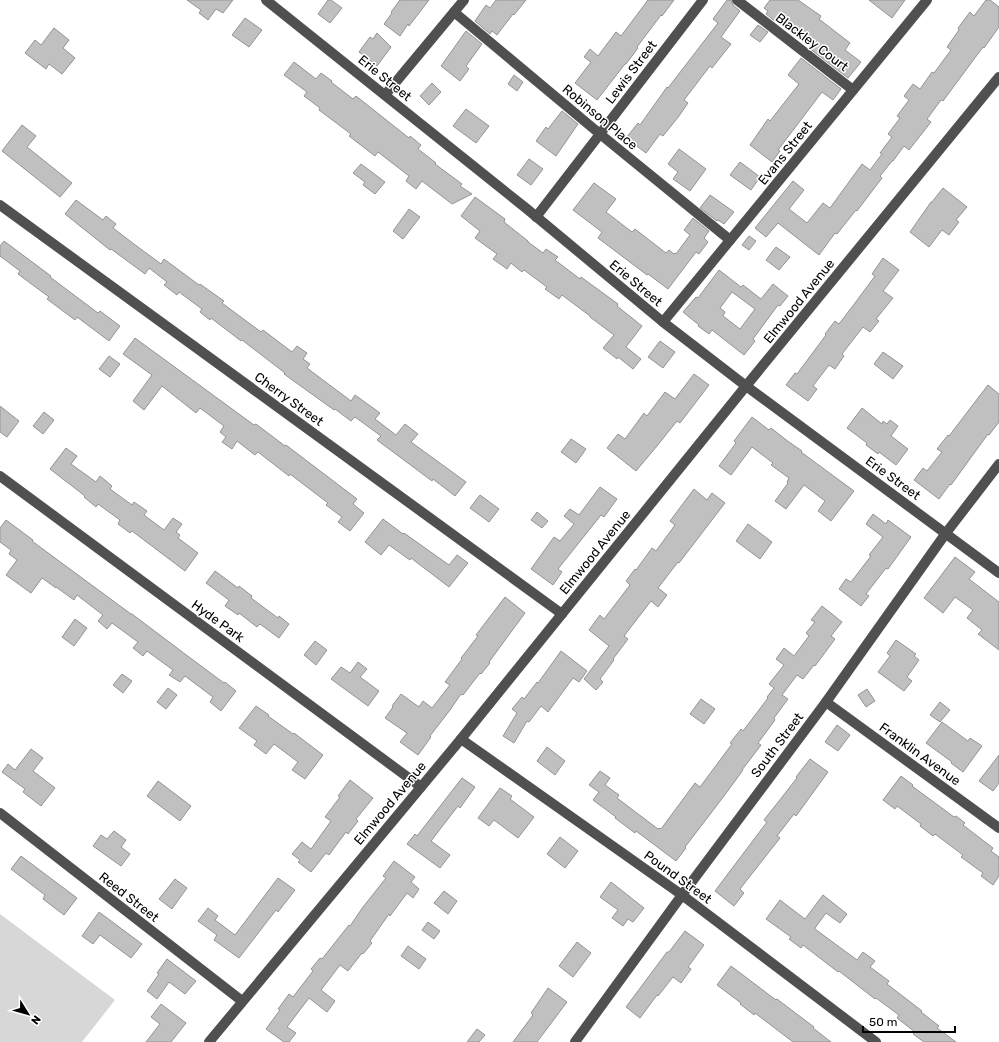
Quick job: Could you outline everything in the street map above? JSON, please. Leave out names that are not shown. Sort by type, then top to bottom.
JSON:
[{"type":"street","name":"Erie Street","points":[[266,0],[536,216],[663,322],[746,386],[999,573]]},
{"type":"street","points":[[385,95],[464,0]]},
{"type":"street","name":"Lewis Street","points":[[536,216],[703,0]]},
{"type":"street","name":"Blackley Court","points":[[737,0],[853,90]]},
{"type":"street","name":"Evans Street","points":[[663,322],[927,0]]},
{"type":"street","name":"Robinson Place","points":[[454,12],[730,240]]},
{"type":"street","name":"Elmwood Avenue","points":[[209,1042],[461,739],[746,386],[999,77]]},
{"type":"street","name":"Cherry Street","points":[[0,205],[562,614]]},
{"type":"street","name":"South Street","points":[[575,1042],[682,895],[826,702],[946,533],[999,464]]},
{"type":"street","name":"Hyde Park","points":[[0,476],[421,787]]},
{"type":"street","name":"Franklin Avenue","points":[[826,702],[999,828]]},
{"type":"street","name":"Pound Street","points":[[461,739],[682,895],[876,1042]]},
{"type":"street","name":"Reed Street","points":[[0,813],[242,1001]]},
{"type":"shaded area","points":[[0,914],[115,1000],[82,1042],[0,1042]]},
{"type":"building","points":[[187,0],[233,0],[223,13],[216,9],[208,20],[199,13],[201,10]]},
{"type":"building","points":[[328,0],[331,0],[342,8],[330,23],[318,14]]},
{"type":"building","points":[[400,0],[429,0],[409,26],[408,24],[400,36],[384,24]]},
{"type":"building","points":[[496,0],[526,0],[497,35],[492,31],[490,34],[475,21],[486,5],[490,8]]},
{"type":"building","points":[[648,0],[674,0],[597,100],[575,83],[591,62],[584,57],[590,49],[598,56],[616,32],[621,36]]},
{"type":"building","points":[[727,0],[731,0],[733,5],[740,11],[721,37],[731,44],[712,68],[710,66],[684,100],[688,103],[679,116],[663,136],[660,134],[646,153],[626,138],[638,123],[640,125],[667,87],[668,88],[718,23],[713,19]]},
{"type":"building","points":[[770,0],[798,0],[821,16],[819,19],[850,43],[845,50],[861,62],[848,78],[809,48],[811,45],[795,32],[778,19],[776,22],[766,14],[768,11],[764,8]]},
{"type":"building","points":[[869,0],[905,0],[892,18]]},
{"type":"building","points":[[986,0],[990,0],[999,7],[999,27],[943,101],[941,100],[927,119],[931,122],[909,150],[904,146],[880,176],[882,178],[857,211],[856,210],[837,234],[835,233],[819,255],[778,223],[766,237],[755,228],[793,181],[804,190],[789,209],[807,223],[823,203],[830,208],[862,164],[870,170],[892,137],[888,134],[900,118],[897,116],[909,100],[904,96],[913,84],[920,89],[932,72],[934,73],[951,50],[947,47],[959,30],[958,28],[970,12],[974,16]]},
{"type":"building","points":[[245,18],[262,30],[249,47],[232,35]]},
{"type":"building","points":[[758,25],[768,32],[760,42],[750,35]]},
{"type":"building","points":[[54,28],[69,40],[63,48],[75,58],[62,74],[49,64],[46,69],[25,53],[35,40],[41,45]]},
{"type":"building","points":[[466,31],[482,44],[466,66],[469,69],[460,81],[441,66]]},
{"type":"building","points":[[377,33],[391,47],[377,66],[359,52],[370,37],[373,39]]},
{"type":"building","points":[[801,58],[841,89],[833,100],[822,92],[778,150],[780,151],[772,162],[750,145],[768,119],[770,121],[799,84],[788,75]]},
{"type":"building","points":[[294,62],[316,79],[321,73],[353,99],[356,96],[409,138],[410,136],[421,145],[418,149],[462,184],[460,186],[472,194],[452,204],[422,181],[416,189],[406,181],[409,176],[378,152],[375,156],[349,136],[351,134],[319,110],[320,108],[304,96],[307,92],[284,75]]},
{"type":"building","points":[[514,75],[523,82],[517,91],[508,84]]},
{"type":"building","points":[[432,83],[441,92],[429,105],[420,96]]},
{"type":"building","points":[[466,109],[489,126],[476,143],[453,126]]},
{"type":"building","points":[[562,111],[578,124],[556,156],[536,141],[546,127],[548,129]]},
{"type":"building","points":[[22,125],[36,136],[27,147],[72,183],[60,197],[2,151]]},
{"type":"building","points":[[679,149],[706,169],[690,191],[673,179],[678,172],[668,164]]},
{"type":"building","points":[[529,159],[543,169],[531,185],[517,175]]},
{"type":"building","points":[[740,162],[760,177],[751,190],[730,175]]},
{"type":"building","points":[[361,164],[385,182],[375,194],[363,185],[365,182],[353,173]]},
{"type":"building","points":[[594,183],[616,199],[606,212],[632,232],[635,229],[666,253],[669,250],[676,254],[690,235],[684,230],[693,218],[709,231],[704,238],[708,242],[699,254],[696,252],[668,289],[598,238],[602,232],[573,210]]},
{"type":"building","points":[[943,188],[967,207],[956,220],[959,222],[949,235],[942,230],[929,247],[910,232],[931,202]]},
{"type":"building","points":[[710,195],[734,212],[724,224],[718,220],[717,221],[700,208]]},
{"type":"building","points":[[475,197],[505,219],[504,222],[543,253],[546,249],[558,257],[555,260],[580,279],[581,277],[618,304],[617,306],[642,326],[626,347],[641,359],[633,369],[618,357],[617,359],[603,348],[614,335],[590,316],[562,295],[559,299],[545,289],[547,287],[524,270],[522,272],[511,263],[507,269],[493,259],[497,254],[475,238],[480,231],[461,216]]},
{"type":"building","points":[[76,200],[103,220],[106,216],[116,224],[113,228],[134,244],[161,264],[164,259],[199,285],[200,284],[224,301],[222,303],[261,332],[263,330],[292,352],[297,346],[307,353],[303,359],[310,364],[307,368],[351,401],[355,395],[380,413],[375,419],[396,435],[405,424],[418,434],[411,442],[466,482],[455,496],[433,479],[432,481],[377,440],[381,436],[355,417],[351,421],[335,409],[334,410],[284,374],[285,373],[242,340],[241,341],[211,318],[210,320],[200,312],[202,309],[179,292],[177,295],[164,285],[167,282],[149,268],[145,274],[111,249],[110,250],[65,214]]},
{"type":"building","points":[[409,209],[420,217],[403,239],[393,231]]},
{"type":"building","points":[[749,236],[756,241],[749,250],[742,245]]},
{"type":"building","points":[[4,241],[98,313],[100,311],[120,326],[109,341],[77,317],[75,320],[47,299],[49,297],[18,274],[20,271],[0,256],[0,246]]},
{"type":"building","points":[[776,247],[790,257],[779,270],[766,260]]},
{"type":"building","points":[[883,258],[899,270],[883,291],[893,298],[876,319],[879,321],[870,332],[863,327],[842,354],[844,356],[835,369],[829,365],[813,386],[817,389],[808,401],[786,385],[795,373],[797,374],[835,321],[839,324],[875,276],[872,274]]},
{"type":"building","points":[[719,270],[741,287],[743,285],[761,299],[773,284],[788,296],[780,306],[778,305],[753,339],[755,341],[744,355],[712,330],[709,334],[683,312],[696,297],[698,298]],"holes":[[[732,292],[755,309],[740,329],[723,316],[725,312],[720,308]]]},
{"type":"building","points":[[135,338],[254,425],[256,424],[285,446],[286,445],[357,499],[353,504],[364,513],[350,531],[338,522],[342,517],[326,505],[328,503],[290,474],[289,476],[258,452],[255,455],[237,441],[232,449],[222,442],[226,437],[220,432],[224,426],[200,408],[196,413],[162,386],[144,410],[133,401],[152,375],[123,354]]},
{"type":"building","points":[[660,341],[675,352],[663,368],[648,357]]},
{"type":"building","points":[[883,352],[903,366],[893,379],[874,364]]},
{"type":"building","points":[[109,356],[120,364],[110,377],[99,369]]},
{"type":"building","points":[[694,374],[709,385],[680,423],[677,421],[636,471],[607,448],[618,434],[625,439],[644,413],[647,416],[665,392],[675,399]]},
{"type":"building","points":[[988,385],[999,394],[999,422],[989,435],[988,434],[939,499],[914,480],[923,468],[927,471],[942,452],[937,449],[948,435],[949,436]]},
{"type":"building","points":[[0,406],[19,421],[7,437],[0,432]]},
{"type":"building","points":[[862,408],[882,424],[883,421],[887,424],[890,420],[898,426],[891,436],[908,449],[896,465],[879,452],[878,454],[866,445],[867,443],[847,428]]},
{"type":"building","points":[[44,412],[54,420],[43,434],[33,426]]},
{"type":"building","points":[[752,417],[769,430],[771,428],[854,491],[831,521],[818,511],[825,501],[804,485],[786,509],[775,501],[788,483],[789,478],[771,465],[773,463],[752,447],[731,475],[719,466],[736,443],[734,441]]},
{"type":"building","points":[[571,439],[586,449],[576,463],[561,452]]},
{"type":"building","points":[[66,448],[77,456],[71,464],[96,482],[100,476],[112,486],[110,489],[132,505],[134,502],[147,511],[144,515],[164,530],[173,518],[182,524],[176,532],[180,535],[178,538],[198,553],[185,571],[132,531],[130,533],[118,524],[120,520],[98,504],[96,507],[84,497],[85,496],[50,469]]},
{"type":"building","points":[[600,487],[617,499],[604,517],[601,515],[558,569],[562,572],[553,585],[531,569],[554,537],[560,541],[574,524],[564,516],[570,509],[579,515]]},
{"type":"building","points":[[694,489],[707,500],[712,493],[725,503],[658,588],[667,595],[658,607],[651,601],[624,636],[628,639],[600,679],[603,682],[596,690],[584,679],[609,646],[589,630],[600,615],[604,619],[630,585],[626,581],[652,548],[656,551],[675,525],[670,521]]},
{"type":"building","points":[[480,495],[499,509],[489,522],[470,508]]},
{"type":"building","points":[[537,512],[548,521],[542,528],[531,520]]},
{"type":"building","points":[[873,514],[886,524],[888,520],[911,537],[888,569],[886,568],[866,594],[869,596],[861,606],[839,589],[846,579],[851,582],[871,556],[869,555],[883,537],[866,524]]},
{"type":"building","points":[[383,519],[449,565],[457,555],[468,563],[449,587],[411,558],[410,560],[389,545],[381,555],[365,542]]},
{"type":"building","points":[[6,520],[33,540],[32,541],[236,691],[221,711],[210,702],[213,697],[185,676],[180,682],[169,675],[173,670],[147,651],[143,656],[133,648],[138,642],[112,623],[107,629],[98,621],[103,615],[77,595],[74,600],[42,578],[31,593],[6,575],[17,560],[9,554],[11,550],[0,542],[0,528]]},
{"type":"building","points":[[748,524],[772,542],[760,559],[736,541]]},
{"type":"building","points":[[955,557],[975,572],[969,579],[999,602],[999,650],[978,634],[982,630],[967,618],[973,610],[955,597],[943,613],[924,598]]},
{"type":"building","points":[[215,571],[238,588],[239,586],[252,596],[251,598],[278,618],[279,616],[289,624],[279,638],[260,624],[257,627],[239,613],[238,615],[225,606],[229,600],[206,583]]},
{"type":"building","points":[[505,597],[525,613],[489,662],[490,663],[463,695],[461,694],[418,755],[400,742],[407,733],[385,718],[401,694],[419,707],[423,701],[432,708],[450,685],[445,682],[478,636],[476,635]]},
{"type":"building","points":[[822,606],[842,622],[831,636],[835,639],[815,666],[814,665],[803,679],[797,675],[782,695],[788,699],[758,743],[761,745],[676,861],[636,831],[635,833],[593,800],[599,792],[589,785],[600,771],[610,778],[605,785],[619,795],[617,798],[658,829],[661,829],[695,783],[700,787],[732,744],[730,743],[741,729],[743,731],[768,698],[767,697],[774,688],[769,684],[784,665],[776,659],[784,648],[794,656],[809,636],[806,633],[815,622],[811,620]]},
{"type":"building","points":[[75,619],[87,628],[74,646],[62,637]]},
{"type":"building","points":[[896,640],[916,654],[914,656],[919,660],[907,677],[912,681],[904,691],[878,672],[890,656],[887,653]]},
{"type":"building","points":[[315,641],[327,650],[316,665],[304,655]]},
{"type":"building","points":[[561,651],[587,671],[579,682],[573,678],[548,712],[541,706],[529,722],[527,721],[514,743],[503,736],[517,713],[512,709],[522,697],[524,699],[537,682],[538,683]]},
{"type":"building","points":[[358,662],[367,669],[360,677],[379,691],[368,706],[331,679],[341,667],[350,673]]},
{"type":"building","points":[[122,674],[132,681],[123,693],[113,685]]},
{"type":"building","points":[[168,688],[177,695],[166,709],[157,702]]},
{"type":"building","points":[[867,689],[875,701],[866,707],[858,695]]},
{"type":"building","points":[[701,699],[715,709],[704,724],[690,714]]},
{"type":"building","points":[[940,702],[950,710],[940,722],[930,715]]},
{"type":"building","points":[[256,706],[323,755],[305,779],[292,770],[298,762],[274,744],[266,754],[254,745],[257,741],[239,728]]},
{"type":"building","points":[[942,722],[968,741],[970,738],[982,746],[963,772],[926,743]]},
{"type":"building","points":[[837,725],[850,735],[838,751],[825,742]]},
{"type":"building","points":[[547,747],[565,761],[555,775],[537,761]]},
{"type":"building","points":[[31,749],[43,758],[33,771],[55,788],[41,806],[23,792],[25,789],[2,772],[8,764],[15,770]]},
{"type":"building","points":[[999,755],[999,783],[993,791],[979,781]]},
{"type":"building","points":[[810,759],[828,772],[796,816],[794,814],[777,836],[780,838],[740,889],[744,893],[734,906],[715,891],[767,822],[764,820]]},
{"type":"building","points":[[901,776],[954,817],[956,816],[965,823],[963,825],[993,848],[991,851],[999,857],[999,876],[993,885],[981,876],[983,873],[961,857],[963,855],[935,834],[933,836],[920,826],[921,824],[897,806],[895,809],[883,800]]},
{"type":"building","points":[[462,778],[475,787],[460,808],[458,806],[431,841],[450,855],[440,868],[407,844],[415,834],[417,836]]},
{"type":"building","points":[[350,780],[373,798],[356,819],[358,821],[348,834],[346,832],[329,855],[326,853],[311,872],[298,862],[300,860],[292,854],[302,842],[311,849],[331,821],[325,817],[340,797],[338,796]]},
{"type":"building","points":[[158,781],[191,806],[180,821],[147,796]]},
{"type":"building","points":[[500,788],[512,796],[510,799],[534,817],[518,838],[494,820],[489,826],[478,818]]},
{"type":"building","points":[[114,831],[126,840],[121,847],[130,854],[121,866],[93,846],[101,835],[107,839]]},
{"type":"building","points":[[560,837],[578,851],[565,868],[547,854]]},
{"type":"building","points":[[21,856],[77,898],[64,915],[43,899],[45,895],[11,869]]},
{"type":"building","points":[[394,861],[415,877],[411,882],[419,889],[413,898],[407,893],[390,916],[389,914],[370,941],[372,943],[348,971],[340,965],[321,990],[335,1001],[327,1012],[309,998],[287,1027],[296,1033],[289,1042],[284,1042],[266,1029],[280,1010],[278,1009],[289,994],[293,997],[313,971],[311,969],[320,958],[322,959],[349,925],[350,926],[386,878],[383,876]]},
{"type":"building","points":[[278,878],[295,890],[278,912],[276,910],[239,958],[214,940],[217,935],[198,921],[208,908],[218,916],[215,920],[235,935]]},
{"type":"building","points":[[175,879],[187,888],[172,909],[159,899]]},
{"type":"building","points":[[611,882],[644,908],[633,922],[628,919],[623,926],[612,918],[618,910],[600,897]]},
{"type":"building","points":[[444,891],[457,901],[448,914],[434,903]]},
{"type":"building","points":[[823,895],[847,914],[840,923],[826,913],[815,929],[857,960],[863,952],[875,961],[870,967],[889,981],[887,984],[922,1011],[921,1012],[939,1026],[937,1028],[956,1042],[924,1042],[913,1034],[915,1032],[897,1018],[899,1015],[876,998],[875,999],[803,945],[801,948],[789,939],[791,937],[766,919],[780,900],[805,919]]},
{"type":"building","points":[[99,912],[142,944],[131,958],[100,935],[93,944],[82,936]]},
{"type":"building","points":[[428,922],[440,931],[434,939],[422,930]]},
{"type":"building","points":[[685,931],[704,945],[688,967],[691,969],[681,983],[673,977],[640,1018],[626,1007],[667,952],[669,952]]},
{"type":"building","points":[[577,942],[591,953],[573,977],[559,966]]},
{"type":"building","points":[[408,946],[426,959],[419,969],[401,956]]},
{"type":"building","points":[[167,959],[196,981],[185,994],[169,982],[157,999],[147,991]]},
{"type":"building","points":[[731,966],[814,1027],[813,1028],[831,1042],[793,1042],[755,1013],[754,1015],[717,985]]},
{"type":"building","points":[[548,988],[567,1002],[537,1042],[513,1042],[533,1015],[531,1013]]},
{"type":"building","points":[[161,1004],[186,1023],[171,1042],[146,1042],[160,1024],[151,1017]]},
{"type":"building","points":[[477,1029],[485,1035],[479,1042],[467,1042]]}]
